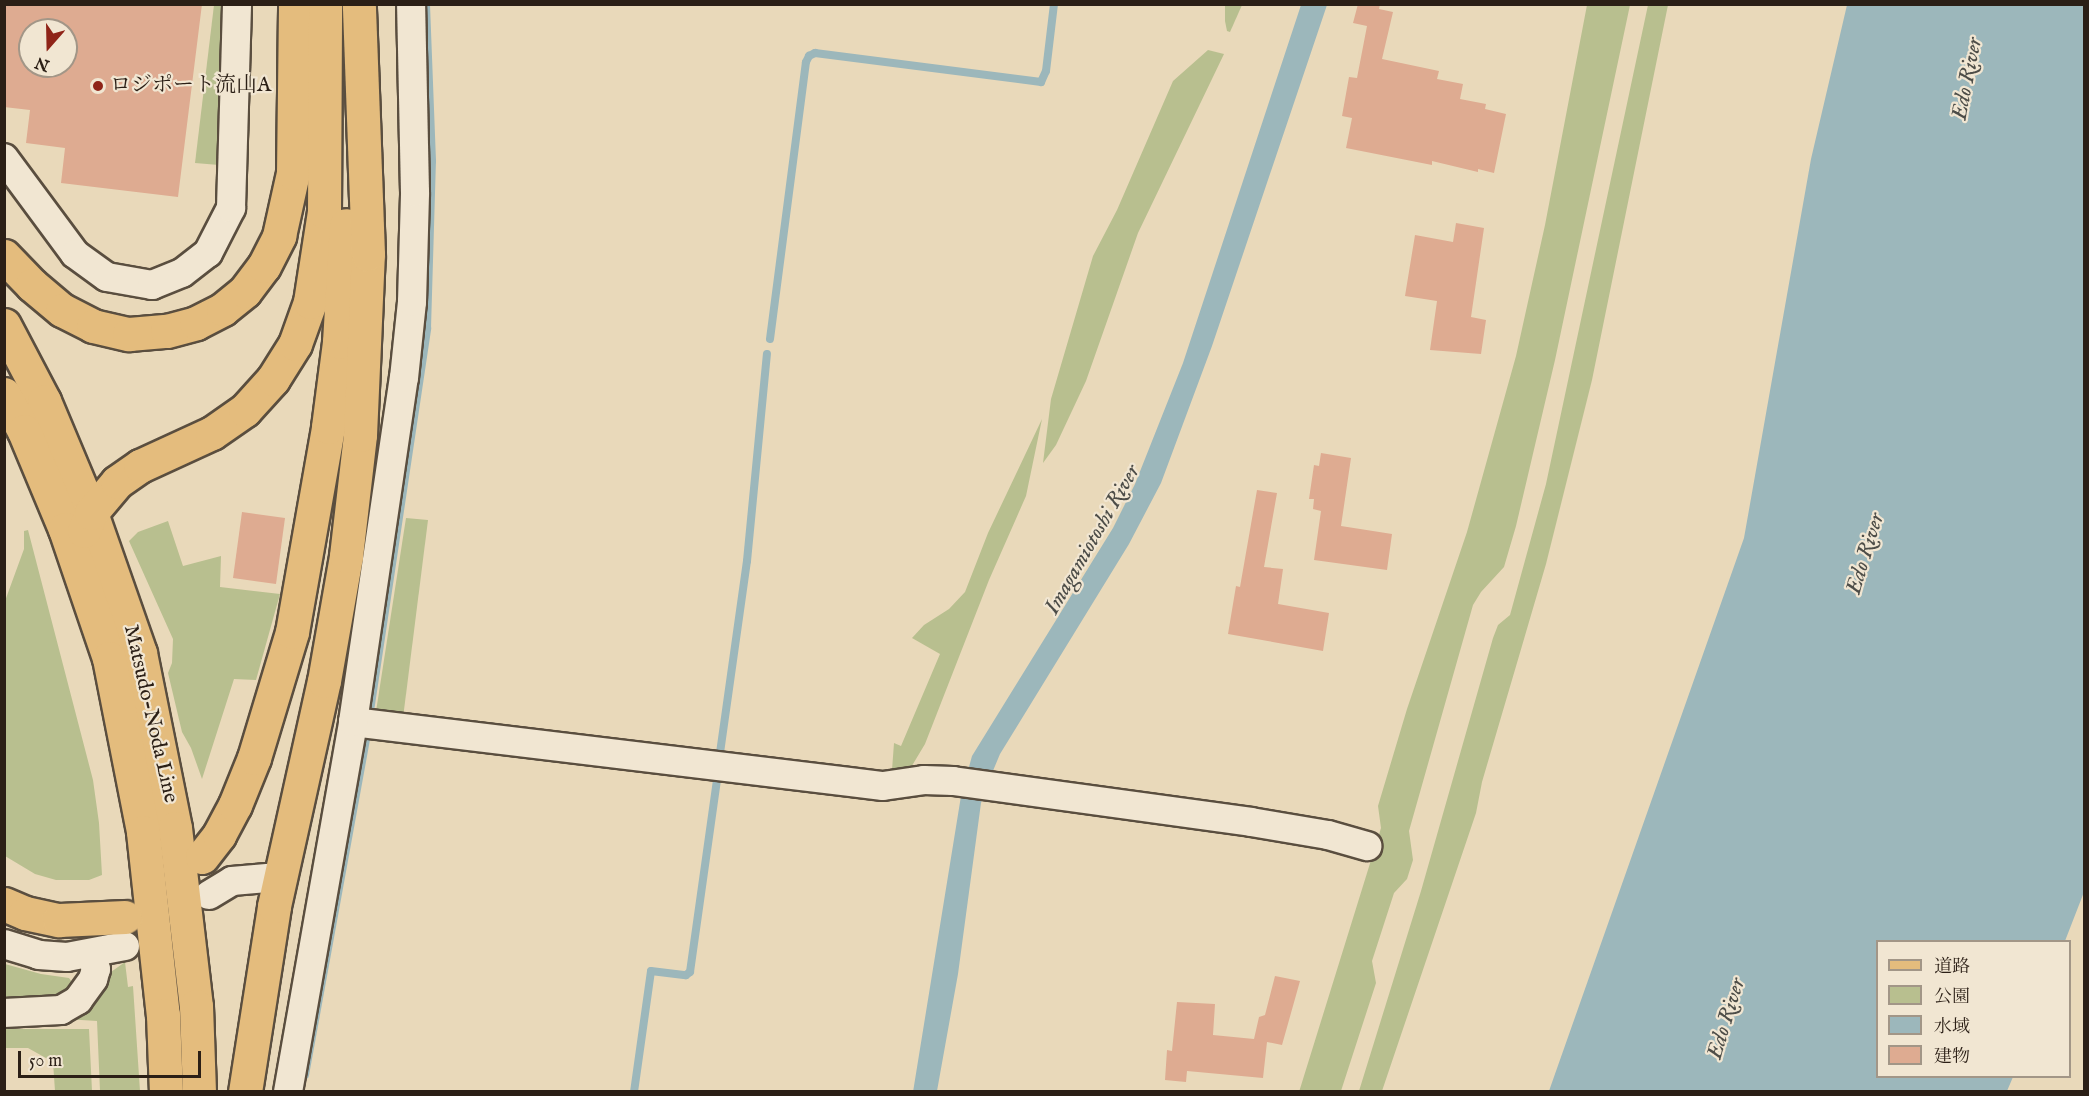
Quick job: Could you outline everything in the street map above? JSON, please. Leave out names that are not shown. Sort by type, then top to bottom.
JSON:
[{"type":"main road","points":[[4,256],[32,285],[62,310],[93,326],[129,334],[167,331],[196,323],[223,309],[245,291],[264,267],[279,236],[293,173],[295,4]]},
{"type":"main road","points":[[82,577],[81,541],[91,513],[117,482],[140,466],[212,433],[245,410],[273,379],[295,344],[310,302],[324,212],[325,4]]},
{"type":"main road","points":[[202,857],[219,835],[235,805],[254,758],[271,704],[291,632],[326,439],[339,342],[346,250],[349,4]]},
{"type":"main road","points":[[245,1092],[274,906],[324,681],[344,567],[360,435],[368,254],[359,4]]},
{"type":"main road","name":"Matsudo-Noda Line","points":[[4,325],[44,401],[91,513],[140,653],[154,713],[175,828],[196,1006],[199,1092]]},
{"type":"main road","name":"Matsudo-Noda Line","points":[[4,394],[38,464],[82,577],[109,658],[142,832],[163,1015],[166,1092]]},
{"type":"main road","points":[[4,904],[25,913],[125,931]]},
{"type":"street","points":[[4,158],[75,254],[107,277],[152,285],[182,273],[208,253],[231,208],[237,4]]},
{"type":"street","points":[[288,1092],[309,888],[364,723],[412,302],[415,135],[411,4]]},
{"type":"street","points":[[364,723],[884,786],[924,780],[1000,786],[1328,835],[1368,846]]},
{"type":"street","points":[[209,895],[232,881],[267,878]]},
{"type":"street","points":[[4,944],[39,955],[67,957],[91,954],[125,931]]},
{"type":"street","points":[[4,1013],[61,1010],[78,1000],[93,979],[96,969],[91,954]]},
{"type":"green space","points":[[214,5],[223,5],[219,165],[195,163]]},
{"type":"green space","points":[[1225,5],[1242,5],[1230,32],[1227,31],[1225,21]]},
{"type":"green space","points":[[1587,5],[1630,5],[1555,360],[1516,526],[1504,567],[1481,592],[1473,605],[1409,831],[1413,860],[1407,879],[1394,893],[1372,961],[1376,983],[1341,1091],[1299,1092],[1381,828],[1378,806],[1407,709],[1467,532],[1516,356],[1545,225]]},
{"type":"green space","points":[[1648,5],[1668,5],[1592,380],[1546,564],[1482,782],[1476,813],[1382,1091],[1359,1091],[1421,891],[1493,638],[1498,625],[1510,615],[1546,484]]},
{"type":"green space","points":[[1208,50],[1224,54],[1138,233],[1086,381],[1056,445],[1043,463],[1051,399],[1093,256],[1117,210],[1173,81]]},
{"type":"green space","points":[[1042,419],[1026,496],[989,580],[925,744],[910,769],[894,775],[892,770],[894,743],[901,746],[940,654],[912,638],[924,625],[949,609],[965,592],[988,533]]},
{"type":"green space","points":[[406,518],[428,520],[403,718],[375,718]]},
{"type":"green space","points":[[168,521],[183,566],[221,556],[220,587],[280,594],[256,680],[234,679],[202,779],[191,748],[182,732],[168,673],[172,663],[173,639],[129,541],[138,532]]},
{"type":"green space","points":[[28,530],[93,780],[99,823],[102,875],[89,880],[56,880],[35,874],[5,856],[5,601],[24,549],[24,531]]},
{"type":"green space","points":[[125,962],[128,987],[133,986],[140,1091],[100,1091],[97,1021],[65,1019],[100,993],[111,972]]},
{"type":"green space","points":[[5,964],[41,974],[69,978],[76,988],[69,995],[5,1003]]},
{"type":"green space","points":[[5,1029],[89,1029],[92,1091],[55,1091],[53,1062],[28,1048],[5,1048]]},
{"type":"water","points":[[1301,5],[1327,5],[1212,346],[1161,483],[1129,544],[1000,754],[981,803],[958,974],[937,1091],[913,1092],[961,796],[972,756],[1113,528],[1135,484],[1183,363]]},
{"type":"water","name":"Edo River","points":[[1847,5],[2084,5],[2084,892],[2065,940],[1876,940],[1876,1078],[2013,1078],[2007,1091],[1549,1091],[1744,538],[1811,159]]},
{"type":"building","name":"ロジポート流山A","points":[[4,4],[202,4],[178,197],[61,183],[65,148],[26,143],[30,110],[4,107]]},
{"type":"building","points":[[1358,4],[1380,4],[1379,9],[1393,12],[1382,59],[1439,71],[1437,79],[1463,84],[1460,99],[1486,104],[1485,109],[1506,114],[1494,173],[1478,169],[1478,172],[1432,161],[1432,165],[1346,148],[1352,118],[1342,116],[1349,77],[1357,78],[1367,26],[1353,23]]},
{"type":"building","points":[[1456,223],[1484,228],[1471,317],[1486,320],[1481,354],[1430,350],[1437,301],[1405,296],[1415,235],[1453,242]]},
{"type":"building","points":[[1321,453],[1351,458],[1341,526],[1392,534],[1387,570],[1314,560],[1321,511],[1313,509],[1314,499],[1309,499],[1314,465],[1319,466]]},
{"type":"building","points":[[1257,490],[1277,493],[1264,567],[1283,569],[1278,604],[1329,613],[1323,651],[1228,634],[1236,586],[1240,587]]},
{"type":"building","points":[[242,512],[285,518],[276,584],[233,578]]},
{"type":"building","points":[[1275,976],[1300,981],[1282,1045],[1267,1042],[1263,1078],[1187,1071],[1186,1082],[1165,1080],[1167,1050],[1172,1051],[1177,1002],[1215,1004],[1213,1035],[1254,1039],[1259,1017],[1265,1015]]},
{"type":"waterway","points":[[369,718],[427,328],[432,161],[426,4]]},
{"type":"waterway","points":[[770,339],[806,62],[809,56],[815,53],[1041,82],[1046,71],[1054,4]]},
{"type":"waterway","points":[[719,760],[747,561],[767,354]]},
{"type":"waterway","points":[[305,1075],[368,730]]},
{"type":"waterway","points":[[634,1092],[651,971],[686,975],[690,972],[718,772]]},
{"type":"place","name":"ロジポート流山A","points":[[98,86]]},
{"type":"water label","name":"Imagamiotoshi River","points":[[1093,540]]}]
